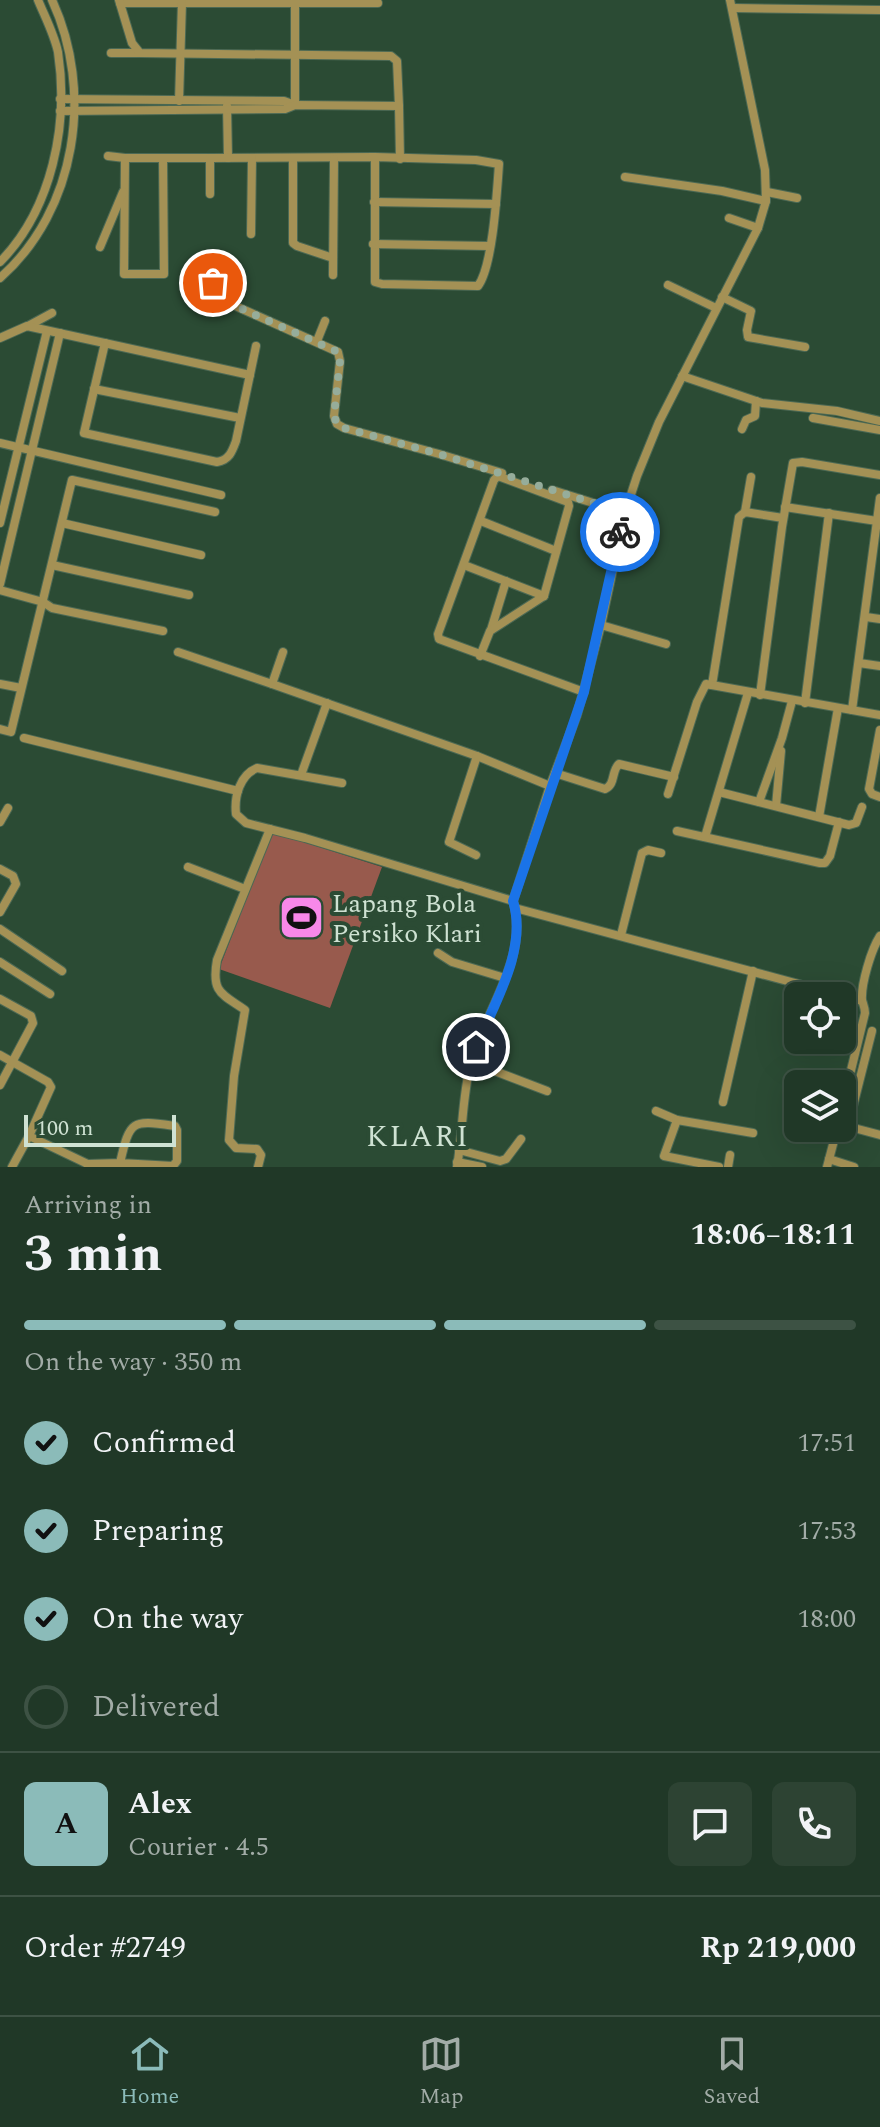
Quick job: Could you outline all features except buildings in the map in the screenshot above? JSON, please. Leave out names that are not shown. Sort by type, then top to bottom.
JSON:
[{"type":"street","points":[[0,262],[26,231],[51,174],[60,99],[55,41],[38,0]]},
{"type":"street","points":[[0,278],[25,253],[48,216],[69,161],[74,99],[67,44],[52,0]]},
{"type":"street","points":[[140,53],[132,43],[120,1],[378,3]]},
{"type":"street","points":[[179,101],[182,2]]},
{"type":"street","points":[[295,2],[295,105]]},
{"type":"street","points":[[482,1167],[457,1164],[471,1062],[513,953],[514,904],[550,786],[584,692],[625,513],[659,422],[758,228],[767,196],[732,4],[858,5],[880,10]]},
{"type":"street","points":[[111,53],[391,56],[397,61],[400,159]]},
{"type":"street","points":[[60,99],[110,104],[284,101],[295,105],[399,106]]},
{"type":"street","points":[[60,111],[110,104],[179,101],[227,104]]},
{"type":"street","points":[[227,104],[228,158]]},
{"type":"street","points":[[108,156],[375,157],[476,160],[499,164],[496,204],[482,283],[475,286],[377,284],[374,279],[373,244],[375,157]]},
{"type":"street","points":[[125,158],[124,274],[164,274],[163,158]]},
{"type":"street","points":[[210,158],[210,194]]},
{"type":"street","points":[[251,234],[252,158]]},
{"type":"street","points":[[293,159],[293,243],[333,258]]},
{"type":"street","points":[[333,275],[334,159]]},
{"type":"street","points":[[625,177],[797,198]]},
{"type":"street","points":[[100,247],[124,188]]},
{"type":"street","points":[[374,202],[496,204]]},
{"type":"street","points":[[729,218],[758,228]]},
{"type":"street","points":[[373,244],[489,246]]},
{"type":"street","points":[[217,258],[213,290],[222,300],[334,349],[340,356],[334,416],[337,424],[625,513]]},
{"type":"street","points":[[668,285],[716,308]]},
{"type":"street","points":[[722,297],[751,311],[748,337],[805,347]]},
{"type":"street","points":[[0,338],[52,313]]},
{"type":"street","points":[[317,341],[325,321]]},
{"type":"street","points":[[27,326],[250,375]]},
{"type":"street","points":[[0,523],[47,331]]},
{"type":"street","points":[[60,333],[0,587],[52,608],[163,631]]},
{"type":"street","points":[[105,343],[84,433],[217,462],[224,461],[231,454],[256,346]]},
{"type":"street","points":[[682,376],[756,401],[837,411],[880,421]]},
{"type":"street","points":[[94,389],[240,418]]},
{"type":"street","points":[[742,429],[746,420],[755,416],[756,401]]},
{"type":"street","points":[[813,418],[880,430]]},
{"type":"street","points":[[0,443],[221,495]]},
{"type":"street","points":[[760,695],[793,463],[880,475]]},
{"type":"street","points":[[498,474],[438,636],[441,641],[480,656],[584,692]]},
{"type":"street","points":[[490,631],[544,596],[568,502],[498,474]]},
{"type":"street","points":[[712,685],[739,517],[745,512],[751,477]]},
{"type":"street","points":[[0,729],[11,732],[72,480],[215,512]]},
{"type":"street","points":[[852,710],[880,498]]},
{"type":"street","points":[[785,507],[877,521]]},
{"type":"street","points":[[745,512],[783,518]]},
{"type":"street","points":[[805,703],[829,513]]},
{"type":"street","points":[[481,521],[556,551]]},
{"type":"street","points":[[62,523],[201,555]]},
{"type":"street","points":[[52,565],[189,595]]},
{"type":"street","points":[[464,565],[544,596]]},
{"type":"street","points":[[480,656],[506,581]]},
{"type":"street","points":[[866,617],[880,619]]},
{"type":"street","points":[[601,625],[666,644]]},
{"type":"street","points":[[178,652],[477,756],[550,786]]},
{"type":"street","points":[[272,684],[283,652]]},
{"type":"street","points":[[859,663],[880,666]]},
{"type":"street","points":[[0,684],[21,688]]},
{"type":"street","points":[[668,794],[701,689],[706,684],[880,715]]},
{"type":"street","points":[[705,837],[748,693]]},
{"type":"street","points":[[759,802],[792,701]]},
{"type":"street","points":[[301,775],[327,703]]},
{"type":"street","points":[[819,817],[838,708]]},
{"type":"street","points":[[880,730],[869,789],[880,797]]},
{"type":"street","points":[[24,738],[238,791]]},
{"type":"street","points":[[776,806],[782,738]]},
{"type":"street","points":[[476,855],[449,842],[477,756]]},
{"type":"street","points":[[555,773],[605,789],[612,783],[619,764],[674,777]]},
{"type":"street","points":[[342,783],[257,768],[247,774],[238,791],[235,809],[238,817],[246,823],[621,935],[862,1001]]},
{"type":"street","points":[[719,792],[849,825],[856,823],[862,807]]},
{"type":"street","points":[[0,822],[8,808]]},
{"type":"street","points":[[677,831],[825,863],[830,856],[839,822]]},
{"type":"street","points":[[258,1167],[261,1155],[257,1149],[236,1148],[229,1140],[234,1076],[245,1010],[223,997],[215,974],[217,960],[270,829]]},
{"type":"street","points":[[621,935],[642,853],[648,850],[661,853]]},
{"type":"street","points":[[188,867],[245,889]]},
{"type":"street","points":[[0,869],[13,876],[16,884],[0,912]]},
{"type":"street","points":[[0,929],[62,971]]},
{"type":"street","points":[[851,1070],[865,1013],[862,1001],[872,953],[880,936]]},
{"type":"street","points":[[438,953],[452,962],[505,978]]},
{"type":"street","points":[[0,962],[50,994]]},
{"type":"street","points":[[723,1102],[753,971]]},
{"type":"street","points":[[0,999],[32,1019],[33,1023],[0,1085]]},
{"type":"street","points":[[856,1080],[872,1031]]},
{"type":"street","points":[[0,1055],[48,1082],[51,1087],[12,1167]]},
{"type":"street","points":[[471,1062],[547,1091]]},
{"type":"street","points":[[656,1111],[677,1120],[753,1133]]},
{"type":"street","points":[[662,1167],[677,1120]]},
{"type":"street","points":[[29,1136],[90,1166],[175,1164],[175,1126],[136,1124],[129,1132],[120,1163]]},
{"type":"street","points":[[856,1129],[880,1135]]},
{"type":"street","points":[[459,1150],[500,1161],[506,1159],[521,1139]]},
{"type":"street","points":[[836,1142],[828,1163],[854,1167]]},
{"type":"street","points":[[728,1167],[730,1155]]},
{"type":"street","points":[[664,1156],[719,1167]]},
{"type":"shaded area","name":"Lapang Bola Persiko Klari","points":[[272,832],[382,867],[330,1008],[219,969]]},
{"type":"way so far","points":[[213,283],[213,290],[222,300],[338,352],[340,361],[334,416],[337,424],[625,513],[620,532]]},
{"type":"place","name":"Lapang Bola Persiko Klari","points":[[301,918]]},
{"type":"district","name":"KLARI","points":[[418,1136]]},
{"type":"route","points":[[476,1047],[513,953],[516,931],[513,901],[584,692],[620,532]]}]
